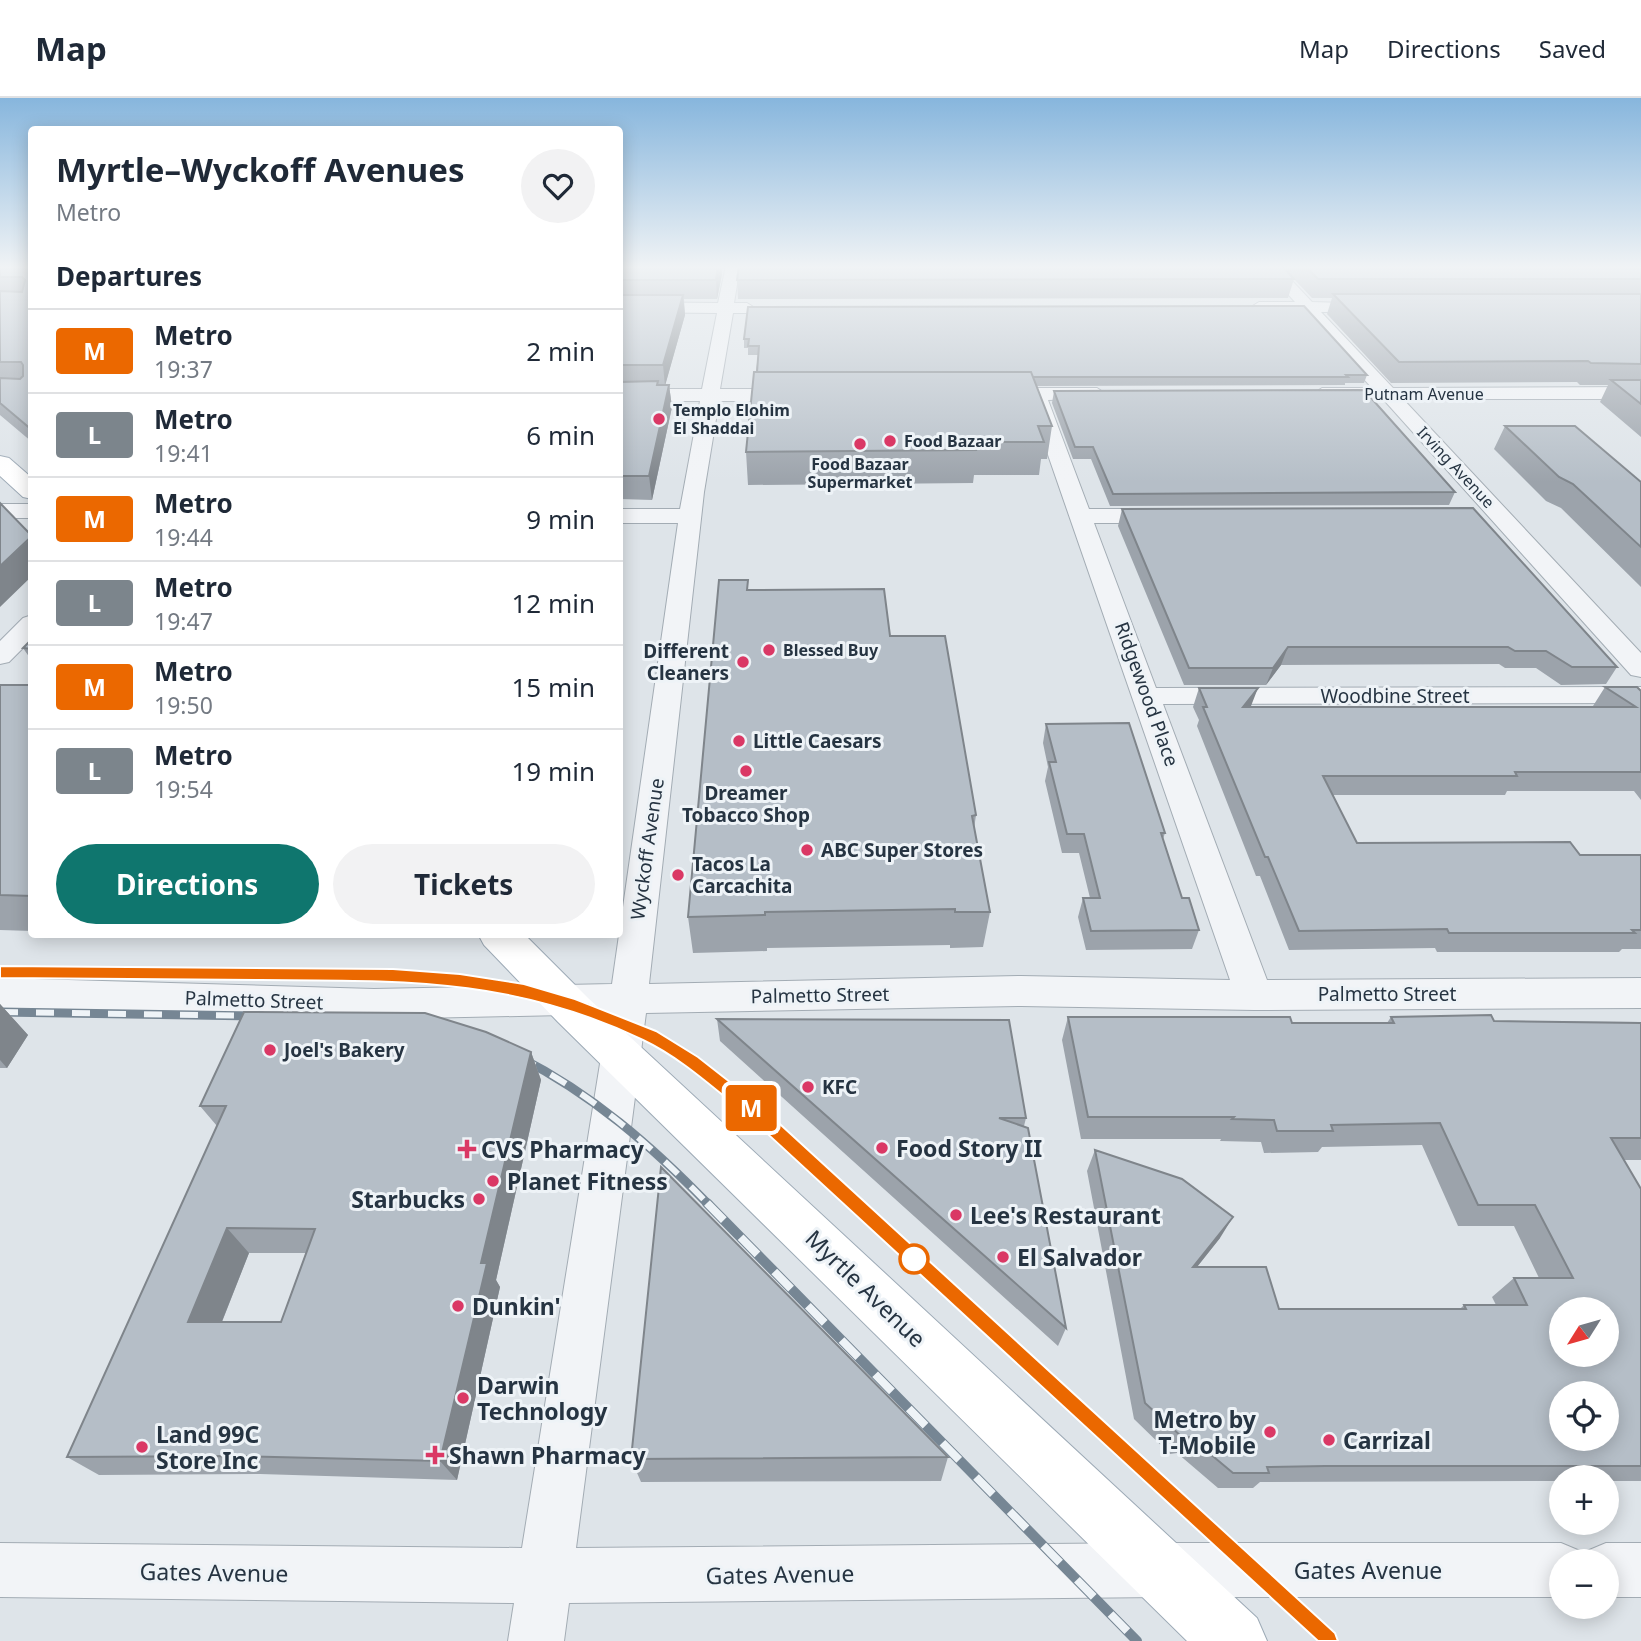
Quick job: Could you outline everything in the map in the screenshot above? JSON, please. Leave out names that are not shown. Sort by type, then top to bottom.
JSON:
[{"type":"main road","points":[[0,463],[28,488]]},
{"type":"main road","name":"Myrtle Avenue","points":[[502,938],[1234,1641]]},
{"type":"street","name":"Wyckoff Avenue","points":[[536,1641],[629,999],[690,516],[719,338]]},
{"type":"street","name":"Irving Avenue","points":[[1336,338],[1641,668]]},
{"type":"street","name":"Putnam Avenue","points":[[1306,394],[1641,393]]},
{"type":"street","points":[[974,394],[1115,394]]},
{"type":"street","name":"Ridgewood Place","points":[[1037,394],[1254,995]]},
{"type":"street","points":[[623,395],[812,395]]},
{"type":"street","points":[[0,511],[28,511]]},
{"type":"street","points":[[1466,514],[1499,514]]},
{"type":"street","points":[[623,516],[690,516]]},
{"type":"street","points":[[1081,516],[1193,516]]},
{"type":"street","points":[[0,656],[28,627]]},
{"type":"street","name":"Woodbine Street","points":[[1148,696],[1641,695]]},
{"type":"street","name":"Palmetto Street","points":[[0,993],[374,1004],[1021,991],[1254,995],[1641,993]]},
{"type":"street","name":"Gates Avenue","points":[[0,1570],[546,1576],[1160,1570],[1549,1570]]},
{"type":"street","points":[[1619,1570],[1641,1570]]},
{"type":"building","points":[[0,338],[28,338],[28,427],[0,403],[0,378],[20,379],[23,376],[23,365],[21,362],[0,362]]},
{"type":"building","points":[[623,338],[671,338],[663,365],[623,365]]},
{"type":"building","points":[[1333,338],[1367,375],[1033,377],[1031,372],[757,372],[759,346],[748,346],[749,339],[744,339]]},
{"type":"building","points":[[1376,338],[1641,338],[1641,364],[1588,361],[1399,362]]},
{"type":"building","points":[[754,372],[1031,372],[1052,426],[1038,426],[1044,442],[974,442],[976,450],[746,452]]},
{"type":"building","points":[[1611,380],[1641,380],[1641,404]]},
{"type":"building","points":[[658,381],[657,385],[669,385],[649,476],[623,476],[623,382]]},
{"type":"building","points":[[1364,390],[1455,492],[1113,494],[1093,447],[1075,447],[1054,391]]},
{"type":"building","points":[[1505,426],[1575,426],[1641,482],[1641,547],[1573,484],[1559,477]]},
{"type":"building","points":[[0,503],[28,532],[28,540],[0,566]]},
{"type":"building","points":[[1473,508],[1617,667],[1572,667],[1546,651],[1515,651],[1508,647],[1288,647],[1273,668],[1189,668],[1122,509]]},
{"type":"building","points":[[719,580],[748,580],[747,590],[884,589],[890,636],[945,636],[976,815],[972,816],[990,912],[955,912],[955,909],[765,912],[765,915],[688,917]]},
{"type":"building","points":[[0,685],[28,685],[28,896],[0,895]]},
{"type":"building","points":[[1605,687],[1637,687],[1641,691],[1641,772],[1515,772],[1517,776],[1323,776],[1357,843],[1570,842],[1580,855],[1641,855],[1641,930],[1632,930],[1635,933],[1449,933],[1447,929],[1299,931],[1268,857],[1265,857],[1203,707],[1207,707],[1199,688],[1258,688],[1243,707],[1636,707]]},
{"type":"building","points":[[1129,723],[1165,833],[1161,833],[1182,898],[1189,898],[1199,930],[1091,931],[1083,898],[1100,898],[1084,834],[1067,834],[1049,762],[1056,762],[1046,724]]},
{"type":"building","points":[[244,1012],[425,1013],[486,1032],[531,1052],[481,1263],[487,1263],[440,1461],[235,1456],[67,1457],[226,1106],[200,1106]],"holes":[[[227,1228],[315,1229],[281,1322],[188,1322]]]},
{"type":"building","points":[[1491,1015],[1494,1021],[1641,1023],[1641,1138],[1611,1138],[1641,1189],[1641,1466],[1325,1466],[1267,1467],[1269,1473],[1233,1473],[1190,1437],[1183,1438],[1145,1403],[1095,1150],[1182,1179],[1233,1217],[1193,1267],[1266,1267],[1279,1309],[1466,1309],[1464,1305],[1527,1305],[1514,1278],[1573,1278],[1535,1205],[1478,1205],[1440,1123],[1331,1125],[1333,1131],[1277,1131],[1274,1120],[1232,1119],[1234,1117],[1088,1117],[1068,1017],[1290,1017],[1292,1023],[1394,1023],[1391,1017]]},
{"type":"building","points":[[717,1019],[1009,1020],[1026,1118],[999,1118],[1028,1128],[1066,1328]]},
{"type":"building","points":[[661,1167],[948,1457],[631,1459]]},
{"type":"railway","points":[[0,972],[393,975],[494,984],[587,1008],[650,1035],[707,1073],[752,1109],[855,1205]]},
{"type":"railway","points":[[0,1012],[262,1016]]},
{"type":"railway","points":[[519,1057],[571,1087],[620,1123],[666,1162],[707,1203]]},
{"type":"railway","points":[[707,1203],[1137,1641]]},
{"type":"railway","points":[[853,1203],[1327,1641]]},
{"type":"metro line","name":"M","points":[[0,972],[351,977],[393,975],[460,979],[524,990],[587,1008],[650,1035],[693,1062],[752,1109],[1327,1641]]},
{"type":"place","name":"Templo Elohim El Shaddai","points":[[659,419]]},
{"type":"place","name":"Food Bazaar","points":[[890,441]]},
{"type":"place","name":"Food Bazaar Supermarket","points":[[860,444]]},
{"type":"place","name":"Blessed Buy","points":[[769,650]]},
{"type":"place","name":"Different Cleaners","points":[[743,662]]},
{"type":"place","name":"Little Caesars","points":[[739,741]]},
{"type":"place","name":"Dreamer Tobacco Shop","points":[[746,771]]},
{"type":"place","name":"ABC Super Stores","points":[[807,850]]},
{"type":"place","name":"Tacos La Carcachita","points":[[678,875]]},
{"type":"place","name":"Joel's Bakery","points":[[270,1050]]},
{"type":"place","name":"KFC","points":[[808,1087]]},
{"type":"place","name":"Food Story II","points":[[882,1148]]},
{"type":"place","name":"CVS Pharmacy","points":[[467,1149]]},
{"type":"place","name":"Planet Fitness","points":[[493,1181]]},
{"type":"place","name":"Starbucks","points":[[479,1199]]},
{"type":"place","name":"Lee's Restaurant","points":[[956,1215]]},
{"type":"place","name":"El Salvador","points":[[1003,1257]]},
{"type":"place","name":"Dunkin'","points":[[458,1306]]},
{"type":"place","name":"Darwin Technology","points":[[463,1398]]},
{"type":"place","name":"Metro by T-Mobile","points":[[1270,1432]]},
{"type":"place","name":"Carrizal","points":[[1329,1440]]},
{"type":"place","name":"Land 99C Store Inc","points":[[142,1447]]},
{"type":"place","name":"Shawn Pharmacy","points":[[435,1455]]}]
